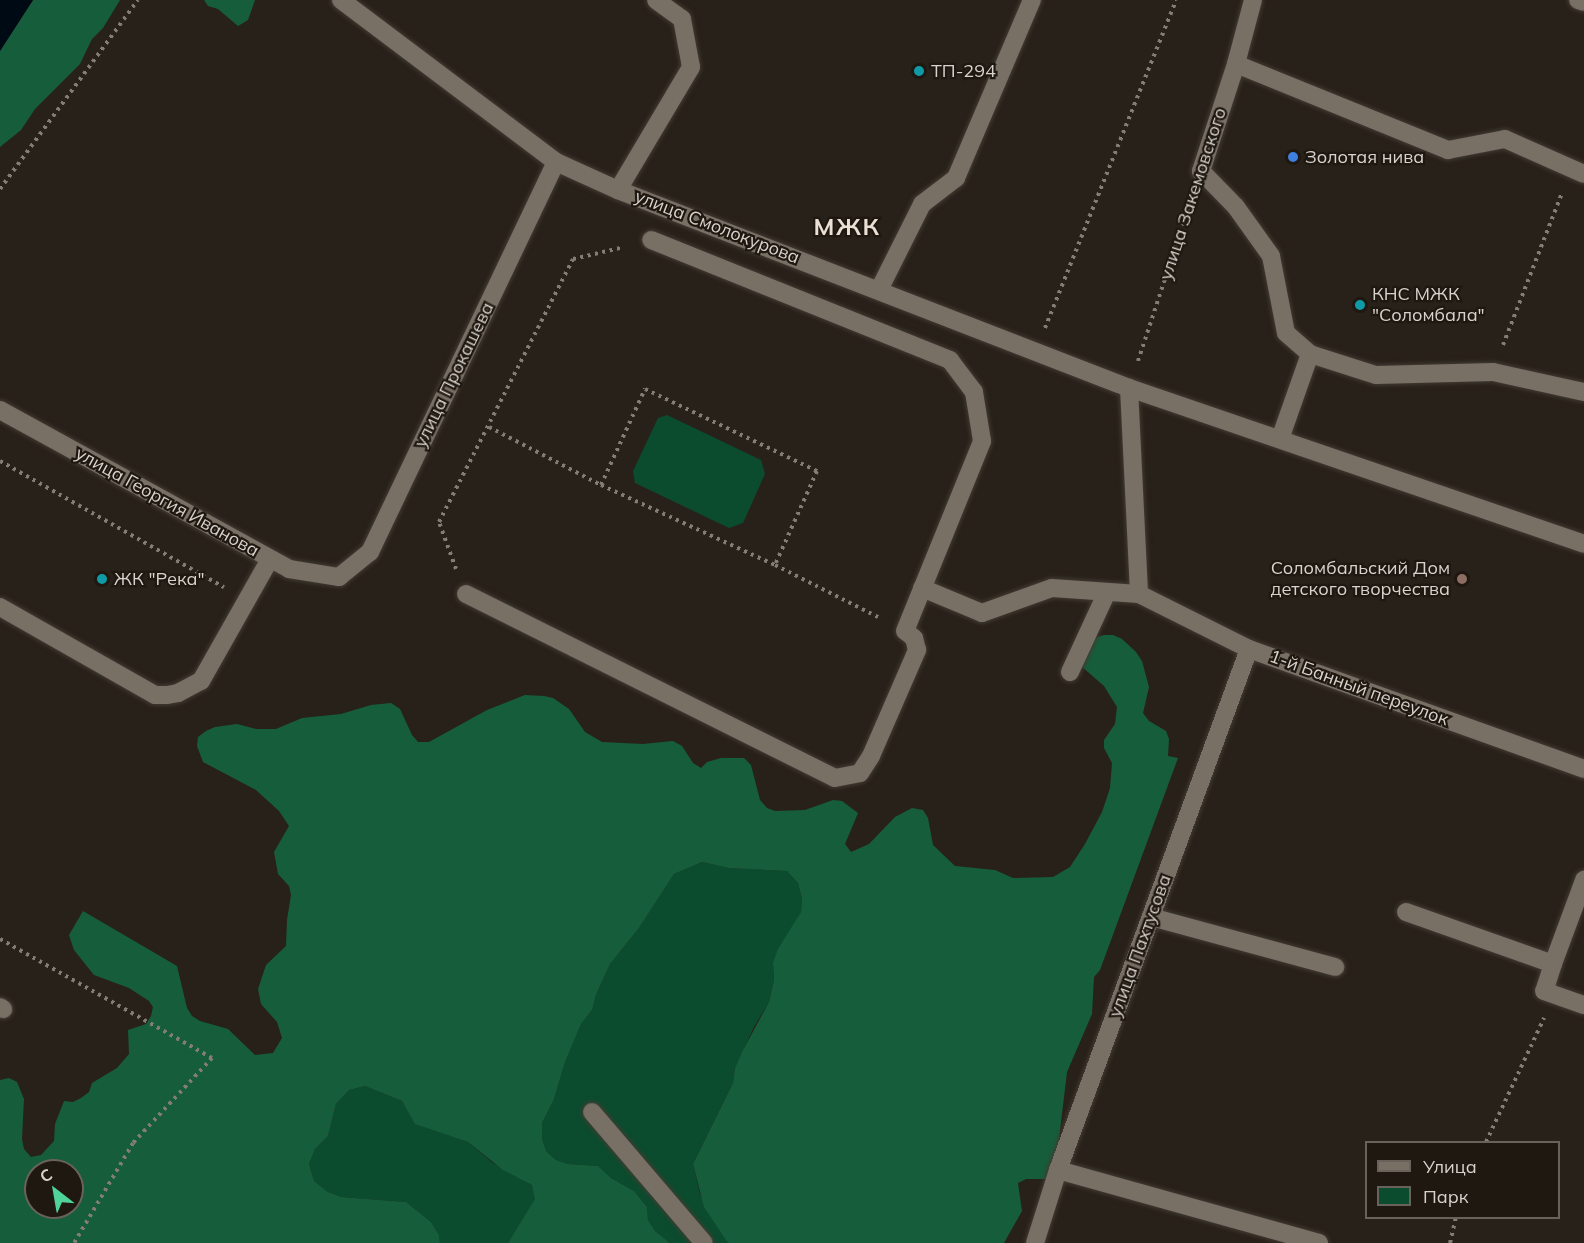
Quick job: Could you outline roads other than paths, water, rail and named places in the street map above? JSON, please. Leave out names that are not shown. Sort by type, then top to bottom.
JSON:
[{"type":"street","name":"улица Смолокурова","points":[[341,0],[556,162],[618,190],[1129,388],[1584,544]]},
{"type":"street","points":[[618,190],[691,66],[682,19],[656,0]]},
{"type":"street","points":[[879,290],[922,204],[956,178],[1032,0]]},
{"type":"street","name":"улица Закемовского","points":[[1253,0],[1236,64],[1201,171],[1236,207],[1271,256],[1286,333],[1310,354]]},
{"type":"street","points":[[1578,0],[1584,2]]},
{"type":"street","points":[[1236,64],[1448,150],[1505,140],[1577,172]]},
{"type":"street","name":"улица Прокашева","points":[[339,577],[370,552],[556,162]]},
{"type":"street","points":[[466,594],[835,778],[860,772],[871,756],[917,650],[914,638],[905,631],[982,441],[974,392],[950,360],[651,240]]},
{"type":"street","points":[[1280,439],[1310,354],[1376,375],[1493,372],[1584,392]]},
{"type":"street","points":[[922,588],[982,612],[1052,588],[1139,594],[1129,388]]},
{"type":"street","name":"улица Георгия Иванова","points":[[0,410],[289,569],[339,577]]},
{"type":"street","points":[[0,608],[155,695],[167,695],[178,693],[201,681],[270,559]]},
{"type":"street","points":[[1070,672],[1107,592]]},
{"type":"street","name":"1-й Банный переулок","points":[[1139,594],[1249,649],[1584,769]]},
{"type":"street","name":"улица Пахтусова","points":[[1035,1243],[1058,1170],[1249,649]]},
{"type":"street","points":[[1584,880],[1576,930],[1553,964],[1544,991],[1584,1005]]},
{"type":"street","points":[[1406,912],[1553,964]]},
{"type":"street","points":[[1151,917],[1335,967]]},
{"type":"street","points":[[592,1112],[704,1243]]},
{"type":"street","points":[[1058,1170],[1318,1243]]},
{"type":"place","name":"ТП-294","points":[[919,71]]},
{"type":"place","name":"Золотая нива","points":[[1293,157]]},
{"type":"place","name":"КНС МЖК \"Соломбала\"","points":[[1360,305]]},
{"type":"place","name":"ЖК \"Река\"","points":[[102,579]]},
{"type":"place","name":"Соломбальский Дом детского творчества","points":[[1462,579]]},
{"type":"district","name":"МЖК","points":[[847,227]]}]
